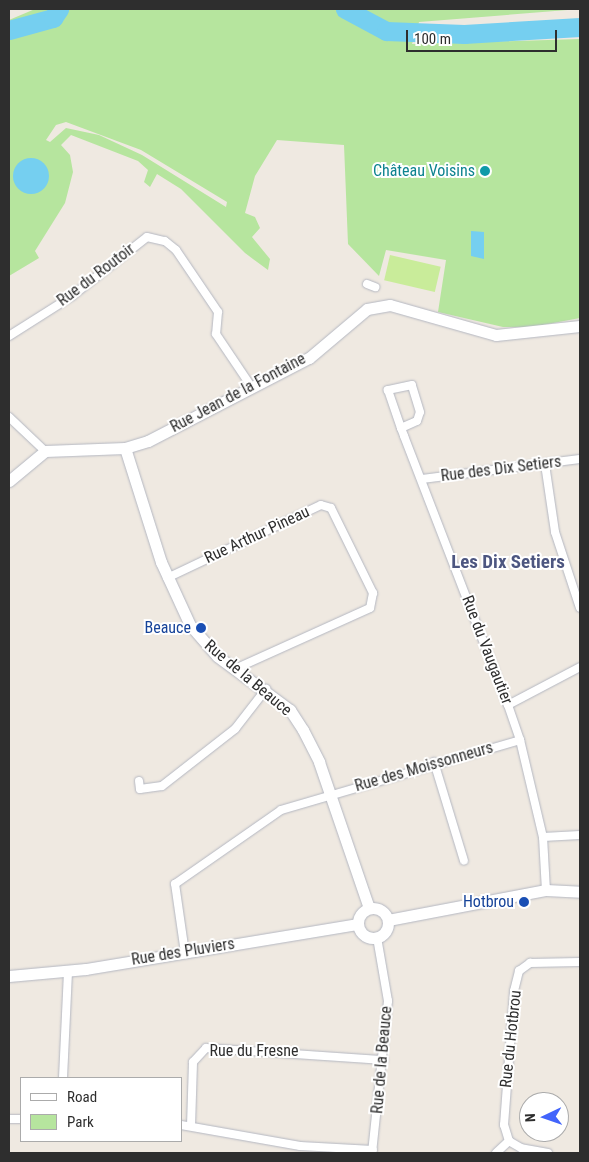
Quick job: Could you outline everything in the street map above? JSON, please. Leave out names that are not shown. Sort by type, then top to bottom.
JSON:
[{"type":"street","name":"Rue du Routoir","points":[[9,336],[72,296],[147,237],[165,241],[176,250],[218,312],[216,334],[251,386]]},
{"type":"street","points":[[366,284],[374,288]]},
{"type":"street","name":"Rue Jean de la Fontaine","points":[[45,451],[126,448],[309,358],[367,309],[390,305],[501,335],[580,326]]},
{"type":"street","name":"Rue du Vaugautier","points":[[401,428],[417,422],[417,395],[412,385],[388,390],[401,428],[520,740],[543,838],[546,890]]},
{"type":"street","points":[[9,417],[45,451],[9,481]]},
{"type":"street","name":"Rue de la Beauce","points":[[126,448],[167,578],[190,625],[235,669],[266,689],[303,730],[369,908]]},
{"type":"street","name":"Rue des Dix Setiers","points":[[422,479],[580,458]]},
{"type":"street","points":[[545,464],[555,532],[580,608]]},
{"type":"street","name":"Rue Arthur Pineau","points":[[167,578],[321,505],[331,508],[373,593],[370,608],[235,669]]},
{"type":"street","points":[[508,705],[580,667]]},
{"type":"street","points":[[139,781],[140,789],[162,786],[235,729],[266,689]]},
{"type":"street","name":"Rue des Moissonneurs","points":[[185,953],[175,884],[281,810],[434,762],[520,740]]},
{"type":"street","points":[[434,762],[464,861]]},
{"type":"street","points":[[543,838],[580,835]]},
{"type":"street","points":[[388,920],[546,890],[580,892]]},
{"type":"street","points":[[369,908],[382,911],[388,920],[386,930],[377,937],[365,936],[358,924],[360,915],[369,908]]},
{"type":"street","name":"Rue des Pluviers","points":[[9,976],[68,971],[358,924]]},
{"type":"street","name":"Rue de la Beauce","points":[[373,1152],[384,1060],[388,1001],[377,937]]},
{"type":"street","name":"Rue du Hotbrou","points":[[510,1141],[504,1112],[519,971],[530,963],[580,962]]},
{"type":"street","points":[[62,1077],[68,971]]},
{"type":"street","name":"Rue du Fresne","points":[[191,1126],[193,1062],[206,1048],[384,1060]]},
{"type":"street","points":[[182,1125],[300,1146],[373,1152]]},
{"type":"street","points":[[496,1153],[510,1141],[521,1148],[548,1153]]},
{"type":"green space","points":[[35,9],[56,9],[52,15],[9,28],[9,20]]},
{"type":"green space","points":[[62,9],[580,9],[419,22],[412,44],[580,39],[580,318],[532,327],[503,327],[438,312],[446,260],[386,250],[379,276],[348,244],[344,145],[277,140],[255,176],[245,213],[255,217],[260,228],[252,237],[270,259],[268,270],[245,253],[181,189],[157,174],[150,187],[144,182],[148,170],[138,161],[71,135],[61,145],[70,155],[73,172],[65,203],[35,251],[39,258],[9,276],[9,37],[47,24]],"holes":[[[66,122],[141,150],[227,202],[226,207],[142,155],[99,135],[66,128],[50,142],[46,140],[56,125]]]},
{"type":"green space","points":[[390,255],[441,267],[435,292],[384,280]]},
{"type":"water","points":[[31,158],[38,159],[44,163],[48,169],[48,183],[44,189],[38,193],[31,194],[24,193],[18,189],[14,183],[13,176],[14,169],[18,163],[24,159]]},
{"type":"water","points":[[471,231],[484,232],[484,259],[471,256]]},
{"type":"waterway","points":[[9,30],[53,18],[59,9]]},
{"type":"waterway","points":[[345,9],[386,31],[464,34],[580,27]]},
{"type":"place","name":"Château Voisins","points":[[485,171]]},
{"type":"place","name":"Beauce","points":[[201,628]]},
{"type":"place","name":"Hotbrou","points":[[524,902]]},
{"type":"district","name":"Les Dix Setiers","points":[[508,562]]}]
